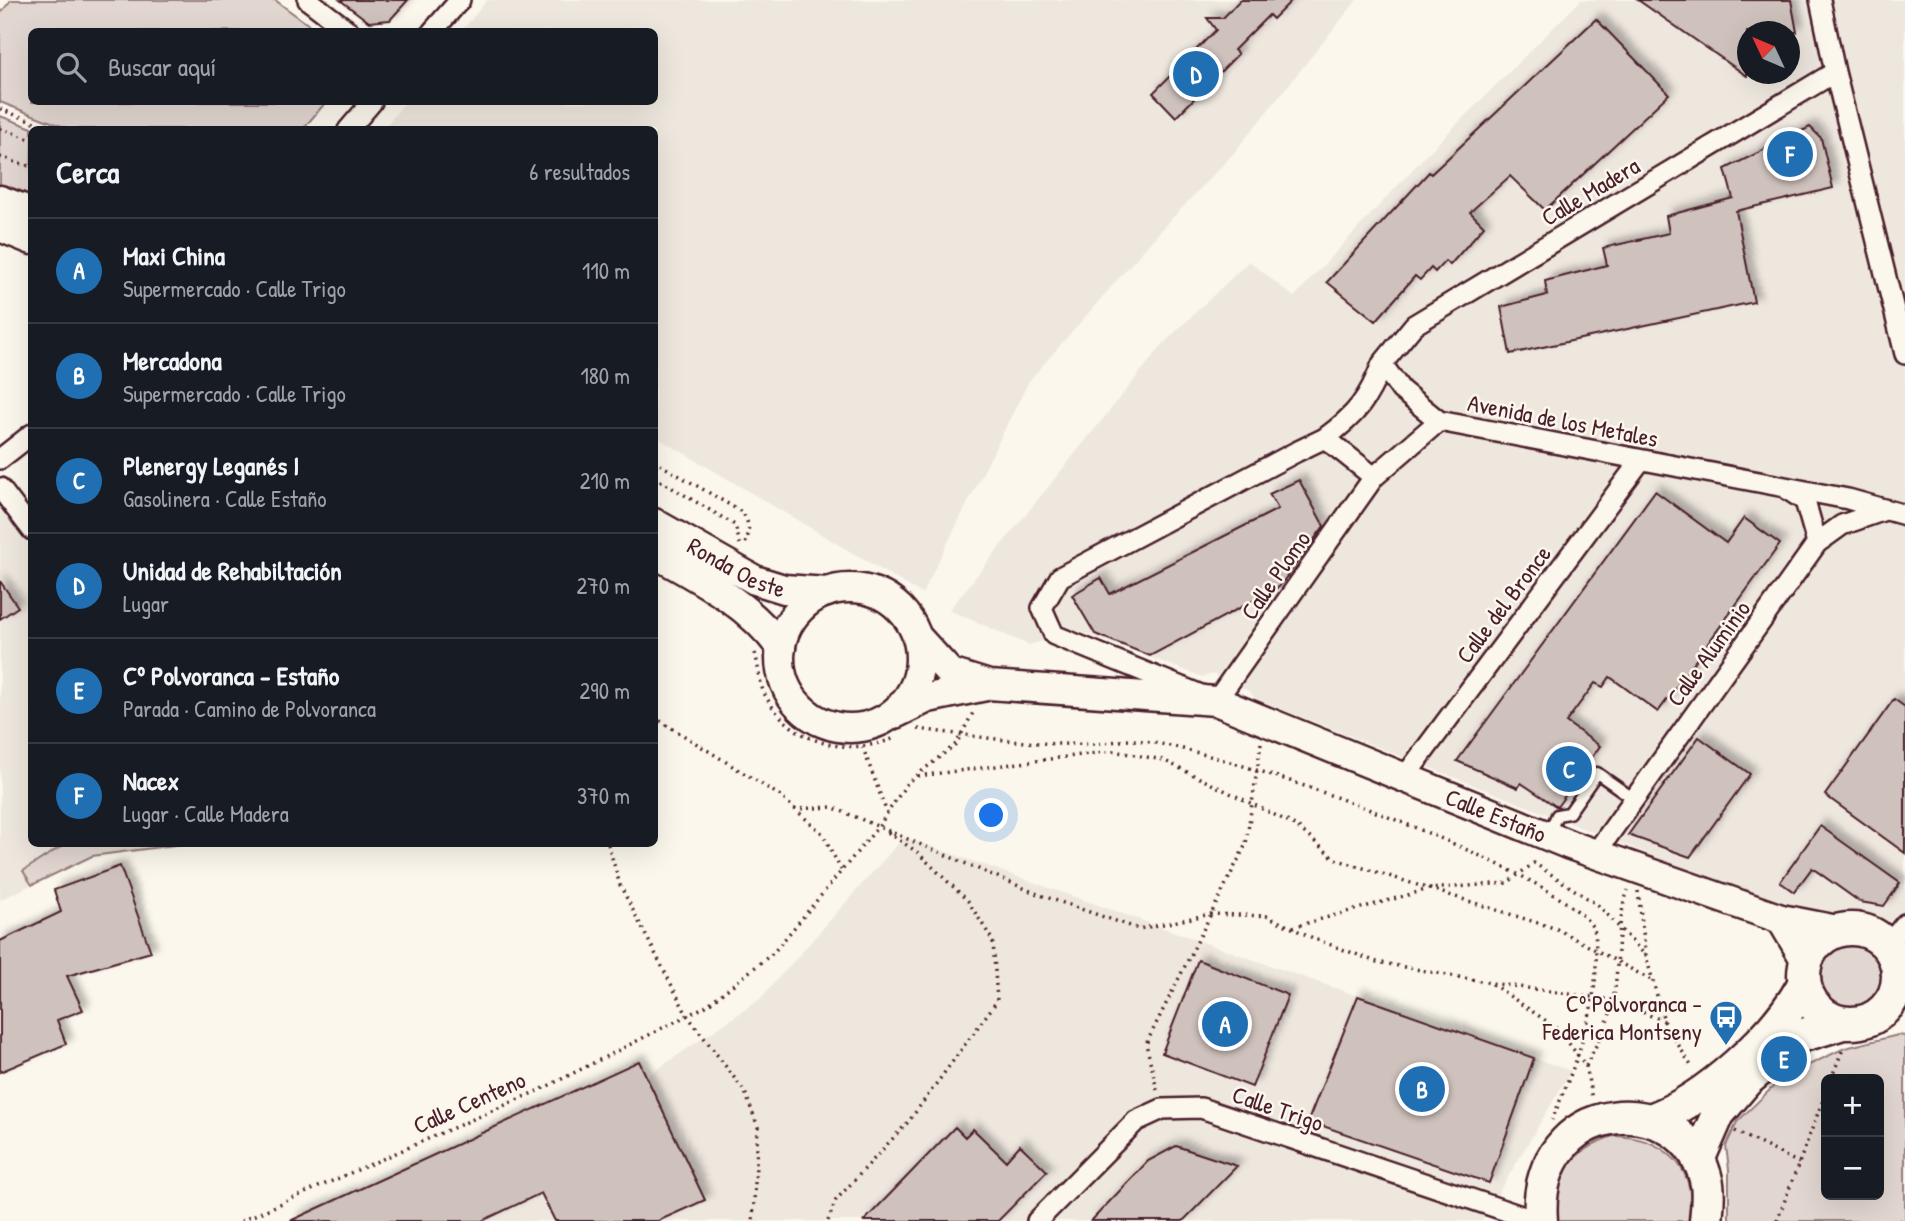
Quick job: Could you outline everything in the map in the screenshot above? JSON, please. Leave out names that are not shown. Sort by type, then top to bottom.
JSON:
[{"type":"main road","points":[[0,200],[28,210]]},
{"type":"main road","points":[[0,227],[28,238]]},
{"type":"main road","name":"Ronda Oeste","points":[[658,525],[755,580],[784,589],[827,592]]},
{"type":"main road","name":"Ronda Oeste","points":[[658,555],[732,597],[754,615],[781,648]]},
{"type":"main road","points":[[849,588],[872,591],[892,601],[908,617],[918,638],[920,662],[915,685],[902,705],[894,726],[840,727],[820,721],[802,708],[788,691],[781,670],[781,648],[786,630],[796,614],[810,600],[827,592],[849,588]]},
{"type":"main road","name":"Calle Estaño","points":[[918,638],[950,673],[989,685],[1216,701],[1548,836],[1780,919],[1837,930]]},
{"type":"main road","name":"Calle Estaño","points":[[894,726],[928,698],[989,685]]},
{"type":"main road","points":[[1780,919],[1805,972],[1810,998],[1819,1008],[1853,1027]]},
{"type":"main road","points":[[1650,1120],[1696,1098],[1782,1020],[1823,938],[1837,930],[1868,932],[1899,954],[1892,998],[1853,1027]]},
{"type":"main road","points":[[1698,1160],[1718,1114],[1746,1081],[1800,1036],[1905,1019]]},
{"type":"main road","points":[[1539,1221],[1539,1196],[1545,1170],[1558,1147],[1579,1129],[1604,1119],[1630,1117],[1650,1120],[1676,1135],[1698,1160],[1707,1183],[1706,1221]]},
{"type":"street","points":[[308,0],[345,28]]},
{"type":"street","points":[[436,28],[460,0]]},
{"type":"street","points":[[1820,0],[1835,72],[1905,354]]},
{"type":"street","name":"Calle Madera","points":[[1325,439],[1352,418],[1365,402],[1382,364],[1414,325],[1835,72]]},
{"type":"street","points":[[351,126],[369,105]]},
{"type":"street","points":[[1382,364],[1402,390],[1439,421]]},
{"type":"street","name":"Avenida de los Metales","points":[[1374,477],[1439,421],[1849,499],[1905,515]]},
{"type":"street","points":[[1325,439],[1374,477]]},
{"type":"street","name":"Calle Estaño","points":[[1216,701],[1054,635],[1042,608],[1059,577],[1325,439]]},
{"type":"street","points":[[0,459],[28,443]]},
{"type":"street","name":"Calle del Bronce","points":[[1404,778],[1641,460]]},
{"type":"street","name":"Calle Plomo","points":[[1216,701],[1374,477]]},
{"type":"street","points":[[1783,487],[1805,501],[1817,543]]},
{"type":"street","points":[[0,488],[28,525]]},
{"type":"street","name":"Calle Aluminio","points":[[1595,853],[1817,543],[1842,525],[1885,510]]},
{"type":"street","name":"Calle Trigo","points":[[1037,1221],[1136,1121],[1162,1110],[1201,1108],[1539,1221]]},
{"type":"lane","points":[[1548,836],[1557,815],[1569,813],[1597,773],[1634,799]]},
{"type":"path","points":[[0,108],[45,126]]},
{"type":"path","points":[[0,128],[28,139]]},
{"type":"path","points":[[0,157],[28,166]]},
{"type":"path","points":[[658,462],[742,512],[749,522],[748,537],[740,553],[735,525],[658,479]]},
{"type":"path","points":[[752,644],[763,692],[782,721],[817,743],[846,748],[876,746],[894,726]]},
{"type":"path","name":"Calle Centeno","points":[[241,1221],[544,1088],[706,1006],[773,953],[879,825],[907,783],[956,744],[989,685]]},
{"type":"path","points":[[658,719],[779,795],[824,834],[841,871]]},
{"type":"path","points":[[1162,1110],[1146,1044],[1246,844],[1264,720]]},
{"type":"path","points":[[915,728],[961,735],[1090,744],[1133,740],[1205,753],[1257,769],[1446,841],[1518,875],[1576,907],[1595,929],[1597,975],[1578,1055],[1550,1125]]},
{"type":"path","points":[[860,740],[887,813]]},
{"type":"path","points":[[916,776],[1113,751],[1163,760],[1295,825],[1335,859],[1557,929],[1617,959],[1653,981]]},
{"type":"path","points":[[794,808],[832,807],[1040,895],[1139,929],[1211,914],[1267,916],[1377,962],[1491,983],[1612,1000],[1664,1021]]},
{"type":"path","points":[[828,1221],[836,1200],[909,1121],[996,1002],[993,941],[968,901],[917,852],[879,825]]},
{"type":"path","points":[[609,847],[620,885],[687,1015],[745,1092],[758,1127],[753,1221]]},
{"type":"path","points":[[1291,928],[1429,889],[1507,883],[1534,863],[1599,906],[1646,956]]},
{"type":"path","points":[[1586,1066],[1610,1012],[1619,915],[1635,868]]},
{"type":"path","points":[[1635,868],[1646,956],[1664,1021],[1696,1075]]},
{"type":"path","points":[[1491,983],[1558,1029],[1586,1066],[1592,1104]]},
{"type":"path","points":[[1833,1074],[1853,1027]]},
{"type":"path","points":[[1777,1221],[1821,1105]]},
{"type":"path","points":[[1730,1124],[1736,1132],[1799,1163]]},
{"type":"path","points":[[1900,1221],[1905,1218]]},
{"type":"shaded area","points":[[11,0],[275,0],[313,28],[28,28],[28,105],[323,105],[306,126],[61,126],[0,102],[0,14]]},
{"type":"shaded area","points":[[487,0],[1357,0],[1232,155],[1161,230],[1029,381],[922,594],[658,438],[658,126],[386,126],[403,105],[658,105],[658,28],[464,28]]},
{"type":"shaded area","points":[[1581,0],[1905,0],[1905,931],[1890,921],[1877,925],[1778,916],[1653,856],[1256,699],[1249,691],[1212,674],[1203,677],[1079,631],[1029,645],[949,610],[1164,343],[1249,261],[1294,297],[1429,152]]},
{"type":"shaded area","points":[[0,116],[28,126],[28,200],[0,188]]},
{"type":"shaded area","points":[[0,505],[28,544],[28,847],[160,847],[92,856],[0,900]]},
{"type":"shaded area","points":[[904,837],[1571,1071],[1482,1221],[358,1221],[574,1126],[759,1000]]},
{"type":"shaded area","points":[[60,847],[160,847],[92,856],[32,885],[23,871]]},
{"type":"shaded area","points":[[1853,942],[1866,945],[1877,952],[1884,963],[1887,976],[1884,989],[1877,1000],[1866,1007],[1853,1010],[1840,1007],[1829,1000],[1822,989],[1819,976],[1822,963],[1829,952],[1840,945]]},
{"type":"shaded area","points":[[1898,1035],[1905,1036],[1905,1221],[1729,1221],[1726,1146],[1737,1122],[1783,1077],[1845,1048]]},
{"type":"shaded area","points":[[1613,1136],[1648,1142],[1674,1159],[1689,1185],[1689,1221],[1557,1221],[1555,1192],[1567,1167],[1587,1148]]},
{"type":"building","points":[[340,0],[408,0],[390,20],[369,22]]},
{"type":"building","points":[[1240,0],[1292,0],[1273,19],[1269,15],[1234,50],[1238,54],[1176,117],[1153,93],[1216,30],[1207,18],[1223,18]]},
{"type":"building","points":[[1638,0],[1791,0],[1795,21],[1737,21],[1737,69]]},
{"type":"building","points":[[1596,19],[1669,94],[1545,210],[1510,176],[1470,212],[1484,226],[1450,265],[1445,261],[1435,272],[1431,268],[1420,280],[1415,276],[1376,321],[1327,282],[1429,172],[1431,174]]},
{"type":"building","points":[[1810,127],[1821,138],[1833,188],[1736,211],[1754,302],[1510,354],[1501,307],[1547,295],[1545,281],[1607,265],[1603,248],[1669,233],[1666,216],[1733,198],[1725,169]]},
{"type":"building","points":[[1299,480],[1324,526],[1279,587],[1150,656],[1095,634],[1072,595],[1101,578],[1110,594],[1278,509],[1269,494]]},
{"type":"building","points":[[1655,491],[1726,543],[1744,518],[1780,544],[1658,712],[1610,677],[1603,687],[1595,683],[1566,722],[1600,746],[1557,807],[1521,783],[1518,788],[1457,761]]},
{"type":"building","points":[[0,581],[18,607],[0,619]]},
{"type":"building","points":[[1894,699],[1905,707],[1905,853],[1825,795]]},
{"type":"building","points":[[1699,737],[1750,774],[1690,857],[1628,835]]},
{"type":"building","points":[[1820,826],[1900,883],[1884,906],[1860,902],[1812,868],[1794,892],[1780,882]]},
{"type":"building","points":[[120,866],[151,952],[67,976],[83,1010],[57,1020],[66,1044],[0,1072],[0,941],[61,912],[54,890]]},
{"type":"building","points":[[1198,960],[1288,995],[1252,1087],[1162,1053]]},
{"type":"building","points":[[1358,996],[1534,1058],[1489,1183],[1308,1121]]},
{"type":"building","points":[[639,1061],[705,1200],[658,1221],[555,1221],[541,1193],[482,1221],[290,1221]]},
{"type":"building","points":[[955,1127],[965,1137],[973,1129],[1006,1161],[1020,1145],[1047,1171],[998,1221],[864,1221]]},
{"type":"building","points":[[1176,1146],[1237,1166],[1183,1221],[1091,1221],[1148,1161]]},
{"type":"place","name":"Unidad de Rehabiltación","points":[[1196,74]]},
{"type":"place","name":"Nacex","points":[[1790,154]]},
{"type":"place","name":"Plenergy Leganés I","points":[[1569,769]]},
{"type":"place","name":"Maxi China","points":[[1225,1024]]},
{"type":"place","name":"Cº Polvoranca - Federica Montseny","points":[[1726,1047]]},
{"type":"place","name":"Cº Polvoranca - Estaño","points":[[1784,1059]]},
{"type":"place","name":"Mercadona","points":[[1422,1089]]}]
